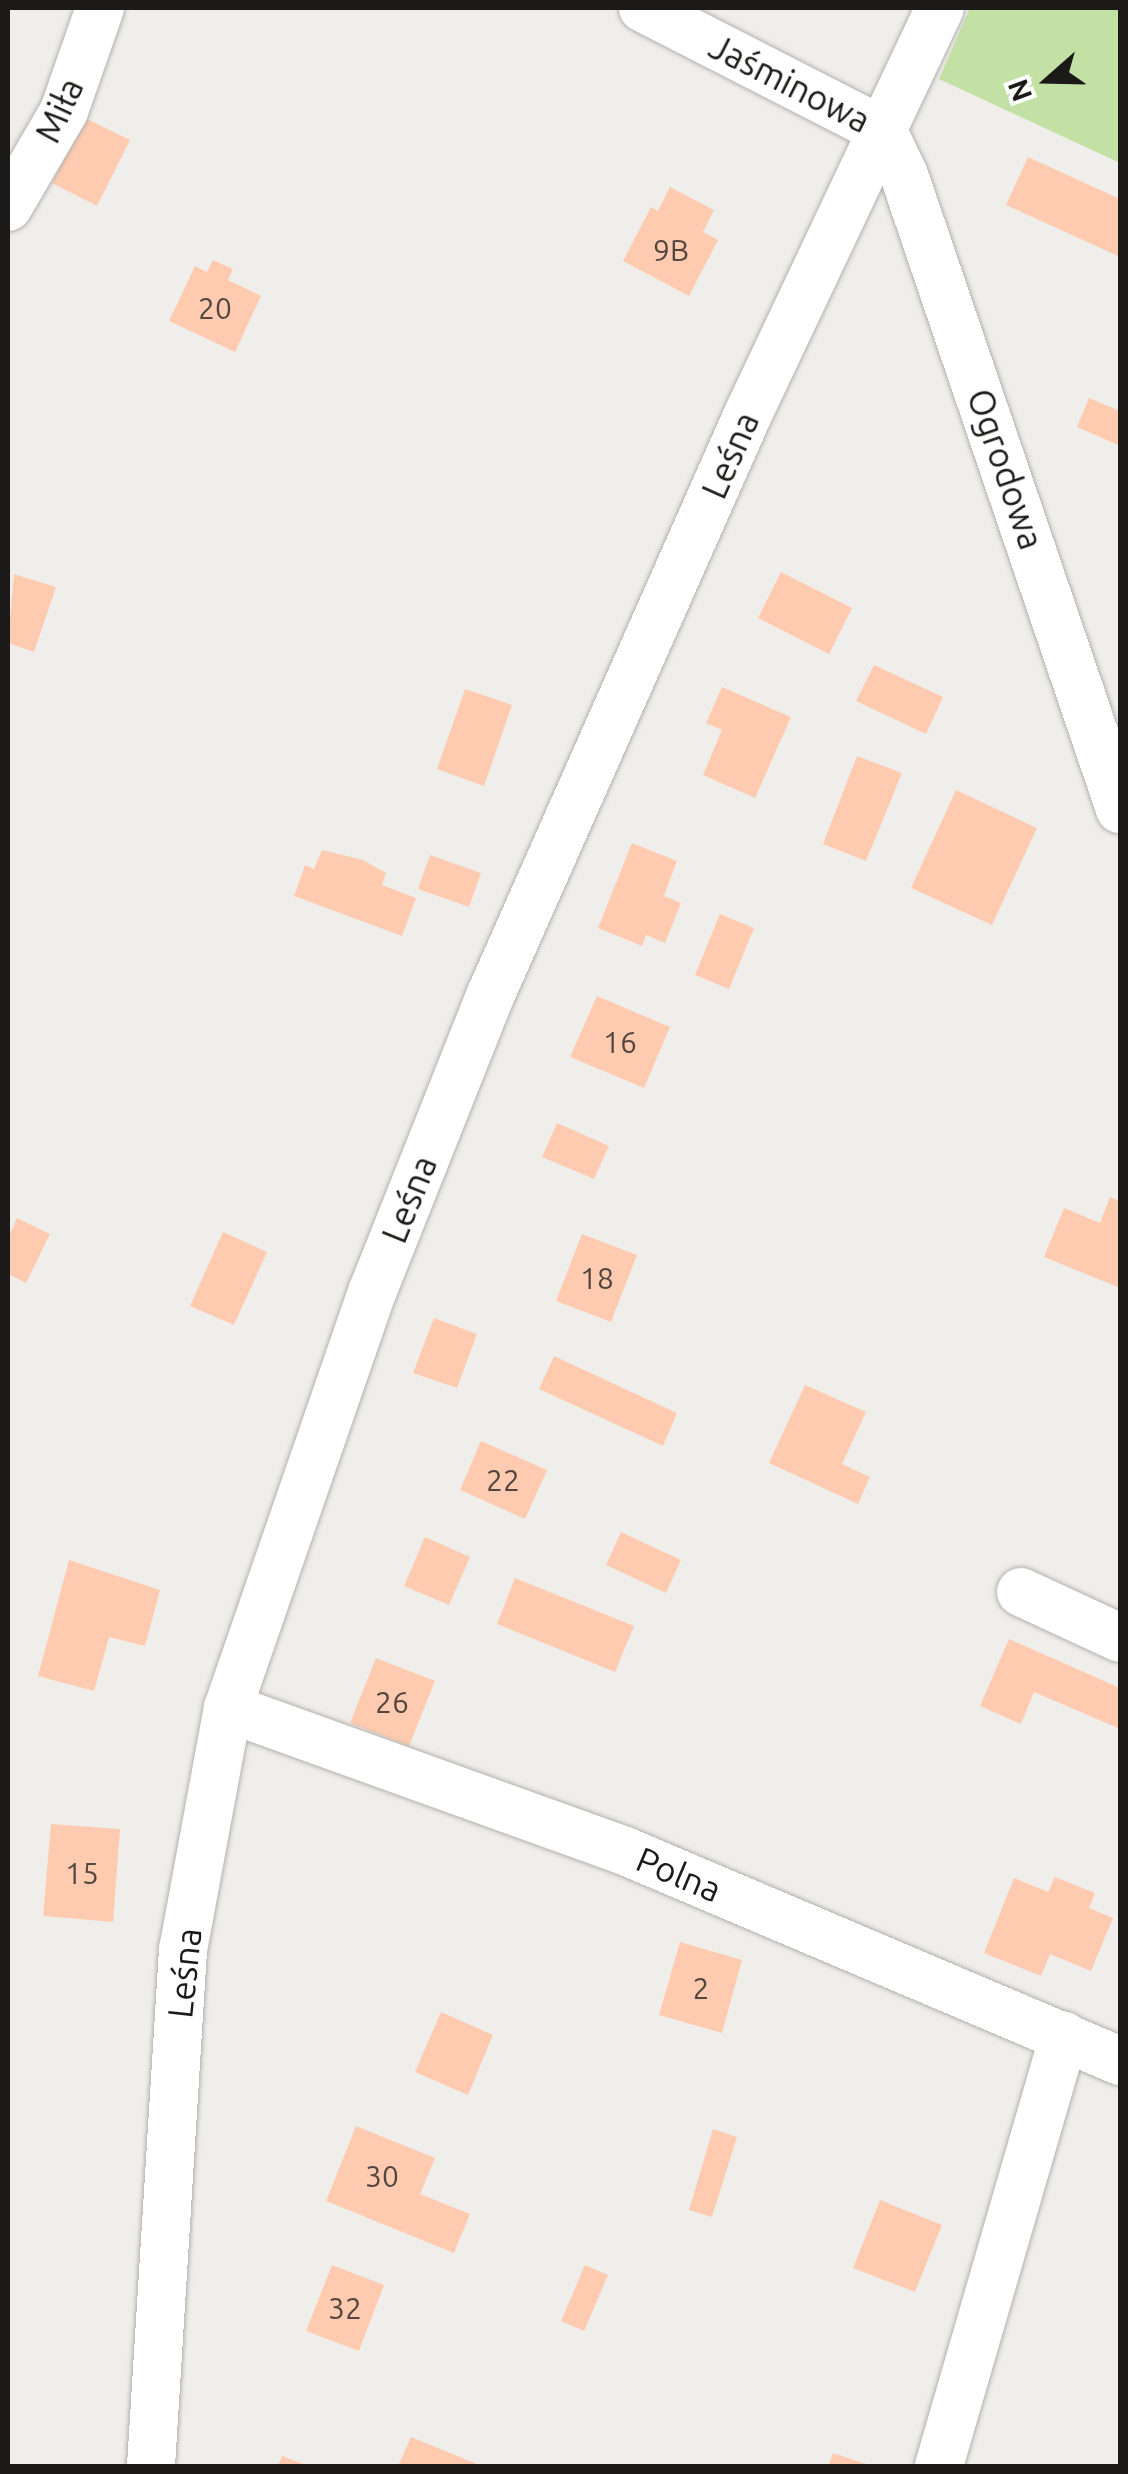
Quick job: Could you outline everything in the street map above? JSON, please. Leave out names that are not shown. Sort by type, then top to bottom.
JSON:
[{"type":"street","name":"Miła","points":[[8,207],[64,111],[100,8]]},
{"type":"street","name":"Jaśminowa","points":[[643,8],[884,131]]},
{"type":"street","name":"Leśna","points":[[151,2466],[183,1950],[228,1708],[366,1308],[491,994],[748,414],[940,8]]},
{"type":"street","name":"Ogrodowa","points":[[884,131],[911,193],[1120,810]]},
{"type":"street","points":[[1022,1592],[1120,1638]]},
{"type":"street","name":"Polna","points":[[228,1708],[625,1851],[1120,2061]]},
{"type":"street","points":[[939,2466],[1064,2036]]},
{"type":"green space","points":[[970,8],[1120,8],[1120,163],[939,79]]},
{"type":"building","points":[[85,118],[130,140],[97,206],[52,183]]},
{"type":"building","points":[[1028,157],[1120,199],[1120,257],[1006,205]]},
{"type":"building","points":[[670,187],[714,210],[703,232],[718,240],[689,296],[623,261],[651,207],[658,211]]},
{"type":"building","points":[[213,260],[233,269],[228,280],[261,296],[235,352],[169,321],[195,266],[207,272]]},
{"type":"building","points":[[1089,398],[1120,411],[1120,446],[1077,427]]},
{"type":"building","points":[[781,572],[852,608],[829,654],[758,618]]},
{"type":"building","points":[[14,574],[56,587],[34,652],[8,643]]},
{"type":"building","points":[[874,665],[943,697],[926,734],[856,701]]},
{"type":"building","points":[[722,687],[791,717],[755,798],[703,775],[722,730],[706,723]]},
{"type":"building","points":[[465,689],[512,705],[484,786],[437,769]]},
{"type":"building","points":[[857,756],[902,773],[866,861],[823,844]]},
{"type":"building","points":[[956,790],[1037,828],[992,925],[911,888]]},
{"type":"building","points":[[632,843],[677,861],[664,896],[681,903],[665,943],[646,935],[642,946],[598,928]]},
{"type":"building","points":[[322,850],[363,860],[386,873],[382,885],[416,898],[402,936],[294,896],[305,865],[314,869]]},
{"type":"building","points":[[430,855],[481,873],[469,907],[418,889]]},
{"type":"building","points":[[720,914],[754,928],[729,989],[695,975]]},
{"type":"building","points":[[597,996],[670,1027],[644,1088],[570,1057]]},
{"type":"building","points":[[557,1123],[609,1146],[594,1179],[542,1157]]},
{"type":"building","points":[[1110,1197],[1120,1201],[1120,1288],[1044,1257],[1064,1208],[1100,1223]]},
{"type":"building","points":[[17,1218],[50,1234],[26,1283],[8,1274],[8,1238]]},
{"type":"building","points":[[223,1232],[267,1252],[234,1325],[190,1306]]},
{"type":"building","points":[[582,1234],[637,1255],[611,1322],[556,1301]]},
{"type":"building","points":[[434,1318],[477,1334],[457,1388],[413,1373]]},
{"type":"building","points":[[554,1356],[677,1413],[663,1446],[539,1389]]},
{"type":"building","points":[[805,1385],[866,1412],[842,1464],[870,1477],[858,1504],[769,1463]]},
{"type":"building","points":[[481,1441],[547,1470],[525,1519],[460,1490]]},
{"type":"building","points":[[621,1532],[681,1560],[666,1593],[606,1565]]},
{"type":"building","points":[[425,1537],[470,1557],[449,1605],[404,1586]]},
{"type":"building","points":[[69,1560],[160,1590],[145,1646],[109,1637],[94,1691],[38,1676]]},
{"type":"building","points":[[515,1578],[634,1626],[615,1672],[497,1624]]},
{"type":"building","points":[[1009,1639],[1120,1688],[1118,1728],[1034,1692],[1021,1724],[980,1706]]},
{"type":"building","points":[[376,1658],[435,1681],[409,1746],[350,1723]]},
{"type":"building","points":[[51,1824],[120,1829],[113,1922],[43,1916]]},
{"type":"building","points":[[1055,1877],[1095,1893],[1089,1908],[1113,1918],[1091,1971],[1050,1954],[1041,1976],[984,1953],[1014,1878],[1048,1892]]},
{"type":"building","points":[[680,1942],[742,1960],[722,2033],[659,2015]]},
{"type":"building","points":[[441,2012],[493,2035],[468,2095],[415,2072]]},
{"type":"building","points":[[356,2126],[435,2158],[420,2194],[470,2214],[454,2253],[326,2201]]},
{"type":"building","points":[[713,2129],[737,2137],[712,2217],[689,2210]]},
{"type":"building","points":[[880,2200],[942,2225],[915,2292],[853,2268]]},
{"type":"building","points":[[332,2265],[384,2285],[359,2351],[306,2331]]},
{"type":"building","points":[[585,2265],[608,2275],[584,2331],[561,2321]]},
{"type":"building","points":[[411,2437],[482,2466],[398,2466]]},
{"type":"building","points":[[833,2453],[872,2466],[828,2466]]},
{"type":"building","points":[[282,2456],[309,2466],[278,2466]]}]
